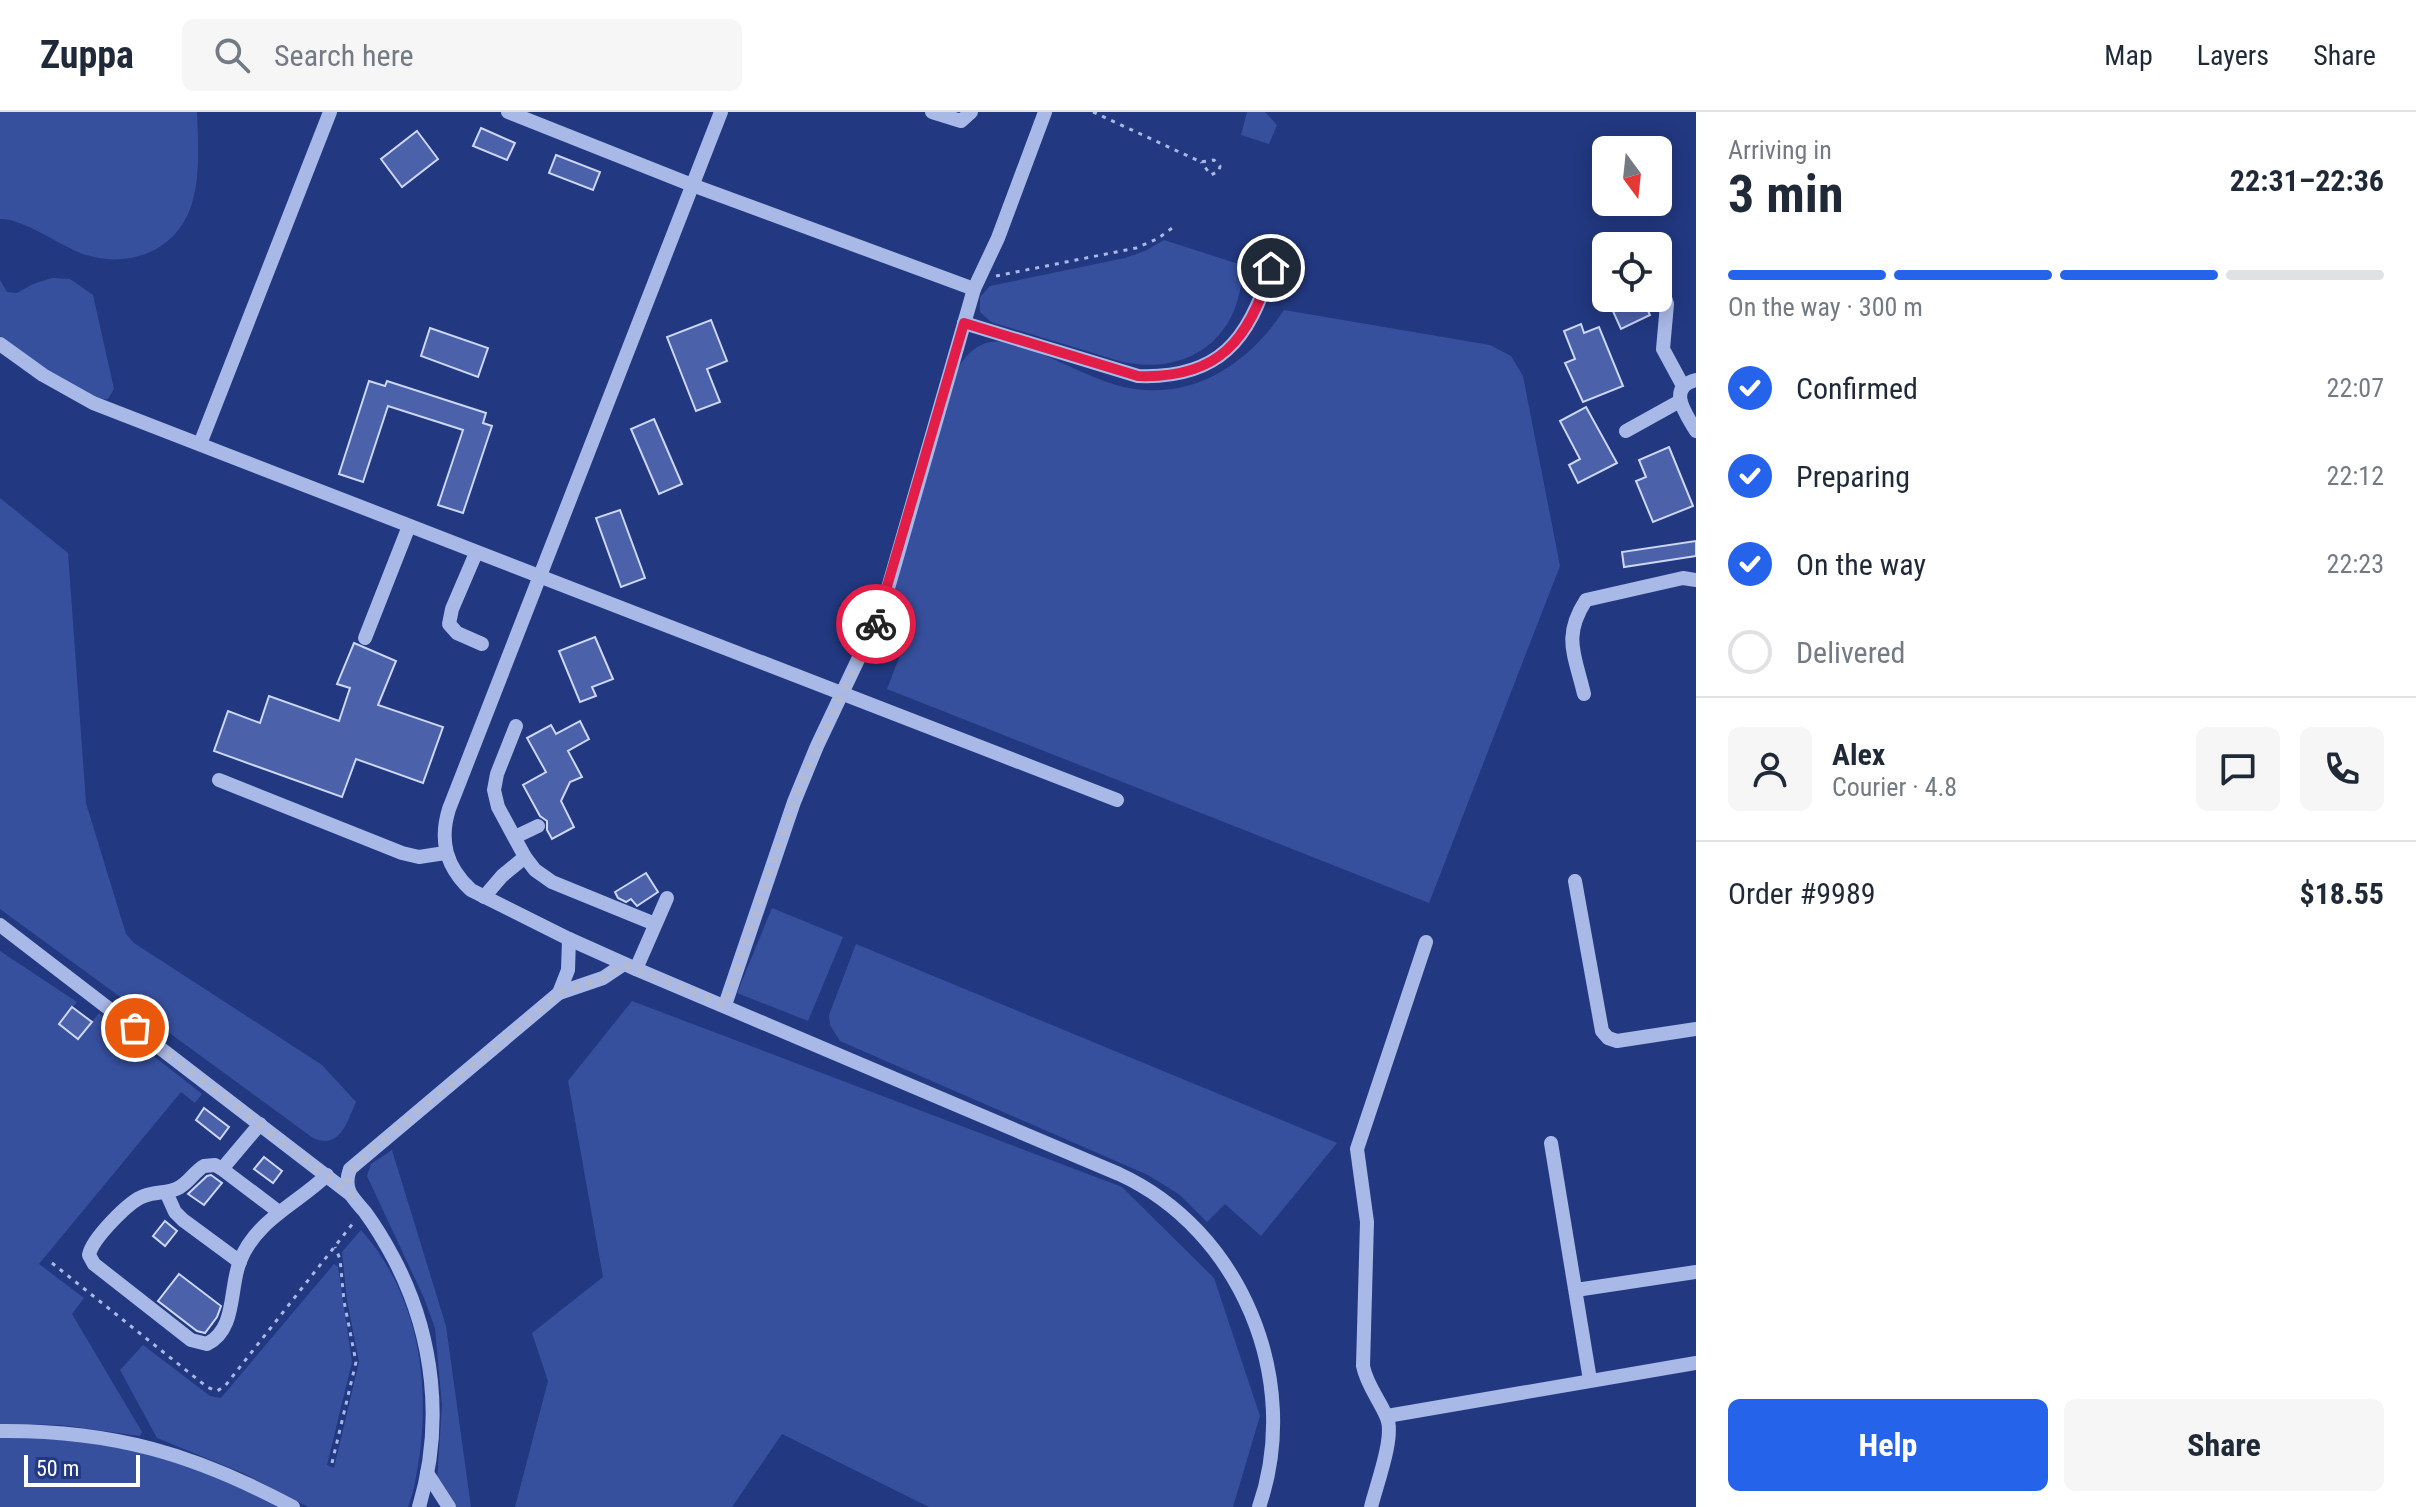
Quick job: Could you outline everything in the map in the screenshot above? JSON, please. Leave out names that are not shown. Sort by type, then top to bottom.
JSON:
[{"type":"lane","points":[[200,444],[330,112]]},
{"type":"lane","points":[[508,112],[692,185],[977,284]]},
{"type":"lane","points":[[721,112],[449,809],[443,838],[445,853],[460,880],[484,897],[569,939],[1119,1174],[1148,1188],[1174,1206],[1203,1235],[1228,1268],[1248,1304],[1262,1343],[1271,1384],[1273,1429],[1267,1478],[1259,1507]]},
{"type":"lane","points":[[932,112],[956,121],[965,119],[971,112]]},
{"type":"lane","points":[[725,1005],[783,831],[841,693],[882,609],[964,323],[1045,112]]},
{"type":"lane","points":[[964,323],[1138,376],[1160,377],[1182,373],[1213,360],[1239,339],[1257,311],[1271,268]]},
{"type":"lane","points":[[1666,312],[1663,349],[1686,389],[1696,431]]},
{"type":"lane","points":[[0,344],[70,392],[476,553],[1117,800]]},
{"type":"lane","points":[[1626,431],[1686,389]]},
{"type":"lane","points":[[365,638],[409,526]]},
{"type":"lane","points":[[476,553],[452,609],[449,624],[457,633],[482,644]]},
{"type":"lane","points":[[1584,694],[1571,636],[1574,622],[1586,600],[1683,578],[1696,580]]},
{"type":"lane","points":[[516,726],[494,790],[498,807],[525,857],[535,870],[552,882],[655,924]]},
{"type":"lane","points":[[219,780],[411,855],[428,857],[445,853]]},
{"type":"lane","points":[[515,837],[538,826]]},
{"type":"lane","points":[[484,897],[502,876],[525,857]]},
{"type":"lane","points":[[1575,881],[1602,1031],[1608,1038],[1617,1041],[1696,1029]]},
{"type":"lane","points":[[351,1195],[347,1178],[356,1163],[559,993],[630,967],[667,898]]},
{"type":"lane","points":[[3,930],[327,1175],[351,1195],[375,1226],[406,1282],[424,1332],[429,1359],[432,1406],[427,1473],[419,1507]]},
{"type":"lane","points":[[559,993],[568,970],[569,939]]},
{"type":"lane","points":[[1371,1507],[1390,1430],[1387,1416],[1368,1384],[1363,1366],[1367,1222],[1357,1149],[1426,942]]},
{"type":"lane","points":[[222,1169],[260,1124]]},
{"type":"lane","points":[[1551,1143],[1590,1380]]},
{"type":"lane","points":[[279,1212],[222,1169],[215,1165],[204,1166],[181,1187],[147,1195],[130,1204],[90,1249],[89,1255],[94,1264],[191,1340],[207,1344],[225,1326],[240,1262],[262,1226],[308,1194],[327,1175]]},
{"type":"lane","points":[[166,1192],[175,1212],[183,1220],[240,1262]]},
{"type":"lane","points":[[1576,1290],[1696,1272]]},
{"type":"lane","points":[[1387,1416],[1696,1363]]},
{"type":"lane","points":[[0,1431],[98,1436],[154,1448],[215,1469],[293,1507]]},
{"type":"lane","points":[[427,1473],[449,1507]]},
{"type":"path","points":[[1093,112],[1201,162],[1218,162],[1219,171],[1211,175],[1201,162]]},
{"type":"path","points":[[977,284],[1125,251],[1157,239],[1175,226]]},
{"type":"path","points":[[332,1463],[356,1362],[344,1301],[340,1259],[335,1247]]},
{"type":"shaded area","points":[[0,112],[197,112],[196,186],[182,225],[158,248],[128,258],[111,259],[78,252],[28,227],[0,219]]},
{"type":"shaded area","points":[[1247,112],[1265,112],[1277,125],[1269,144],[1241,135]]},
{"type":"shaded area","points":[[1164,240],[1245,266],[1238,300],[1221,333],[1198,353],[1184,359],[1154,365],[1123,362],[991,322],[980,312],[980,297],[990,286],[1125,258]]},
{"type":"shaded area","points":[[52,278],[70,279],[93,295],[114,389],[108,399],[69,384],[0,336],[0,280],[7,292],[17,293]]},
{"type":"shaded area","points":[[1284,310],[1490,345],[1511,356],[1523,376],[1560,566],[1429,903],[887,689],[902,650],[879,640],[956,372],[970,353],[988,343],[1015,344],[1107,382],[1134,389],[1160,390],[1185,386],[1230,366],[1250,350]]},
{"type":"shaded area","points":[[0,498],[68,553],[86,803],[126,934],[134,943],[322,1065],[356,1102],[346,1125],[336,1137],[322,1141],[313,1138],[0,909]]},
{"type":"shaded area","points":[[772,908],[843,937],[808,1021],[737,993]]},
{"type":"shaded area","points":[[856,944],[1337,1143],[1261,1236],[1225,1204],[1207,1222],[1180,1195],[1148,1175],[840,1041],[830,1025],[829,1015]]},
{"type":"shaded area","points":[[0,951],[77,1002],[59,1024],[78,1039],[99,1013],[202,1094],[195,1103],[181,1092],[39,1264],[84,1298],[72,1314],[142,1432],[140,1436],[61,1425],[0,1424]]},
{"type":"shaded area","points":[[632,1001],[1122,1187],[1214,1278],[1260,1416],[1233,1507],[929,1507],[782,1434],[732,1507],[515,1507],[548,1381],[532,1333],[603,1277],[568,1081]]},
{"type":"shaded area","points":[[392,1150],[446,1326],[471,1507],[453,1507],[437,1482],[442,1405],[435,1328],[367,1176],[371,1164]]},
{"type":"shaded area","points":[[361,1230],[394,1279],[406,1306],[420,1363],[423,1422],[417,1473],[408,1507],[308,1507],[245,1474],[157,1438],[120,1370],[143,1345],[210,1396],[221,1398],[334,1264],[338,1267],[352,1362],[327,1465],[334,1468],[359,1362],[342,1252]]},
{"type":"shaded area","points":[[0,1437],[89,1443],[154,1455],[202,1470],[277,1507],[0,1507]]},
{"type":"building","points":[[481,128],[515,143],[507,160],[473,146]]},
{"type":"building","points":[[417,131],[438,159],[402,187],[381,159]]},
{"type":"building","points":[[556,155],[600,172],[593,190],[549,173]]},
{"type":"building","points":[[1613,312],[1649,312],[1650,315],[1621,329]]},
{"type":"building","points":[[711,320],[727,361],[707,369],[720,402],[696,411],[667,337]]},
{"type":"building","points":[[1581,324],[1584,333],[1599,327],[1623,386],[1583,402],[1565,363],[1575,359],[1564,331]]},
{"type":"building","points":[[430,328],[488,348],[478,377],[421,356]]},
{"type":"building","points":[[369,381],[385,386],[387,381],[486,413],[483,423],[492,426],[463,513],[438,505],[463,430],[388,406],[363,482],[339,474]]},
{"type":"building","points":[[1586,407],[1617,463],[1578,483],[1569,465],[1580,459],[1560,421]]},
{"type":"building","points":[[654,419],[682,484],[659,494],[631,429]]},
{"type":"building","points":[[1669,447],[1693,506],[1653,522],[1636,481],[1646,477],[1639,460]]},
{"type":"building","points":[[620,510],[645,578],[621,587],[596,518]]},
{"type":"building","points":[[1696,541],[1696,556],[1624,567],[1622,552]]},
{"type":"building","points":[[595,637],[613,679],[592,687],[596,696],[580,702],[559,651]]},
{"type":"building","points":[[354,643],[396,661],[378,705],[443,727],[423,783],[356,759],[342,797],[214,751],[228,711],[260,723],[269,696],[339,721],[350,688],[337,684]]},
{"type":"building","points":[[580,721],[589,739],[568,751],[582,777],[570,782],[561,801],[574,827],[552,839],[547,830],[547,821],[540,816],[523,785],[546,772],[527,738],[551,725],[556,734]]},
{"type":"building","points":[[646,873],[658,892],[637,906],[631,899],[626,902],[618,898],[615,892]]},
{"type":"building","points":[[72,1007],[92,1022],[78,1039],[59,1024]]},
{"type":"building","points":[[204,1108],[229,1127],[220,1139],[196,1120]]},
{"type":"building","points":[[264,1157],[282,1171],[273,1183],[254,1169]]},
{"type":"building","points":[[211,1175],[222,1183],[204,1205],[188,1194]]},
{"type":"building","points":[[165,1221],[177,1231],[165,1246],[153,1236]]},
{"type":"building","points":[[179,1274],[221,1306],[205,1333],[197,1331],[158,1301]]},
{"type":"way so far","points":[[135,1028],[351,1195],[347,1178],[356,1163],[559,993],[603,978],[624,964],[725,1005],[794,802],[841,693],[876,624]]},
{"type":"route","points":[[876,624],[964,323],[1116,371],[1160,377],[1203,366],[1239,339],[1252,321],[1271,268]]}]
